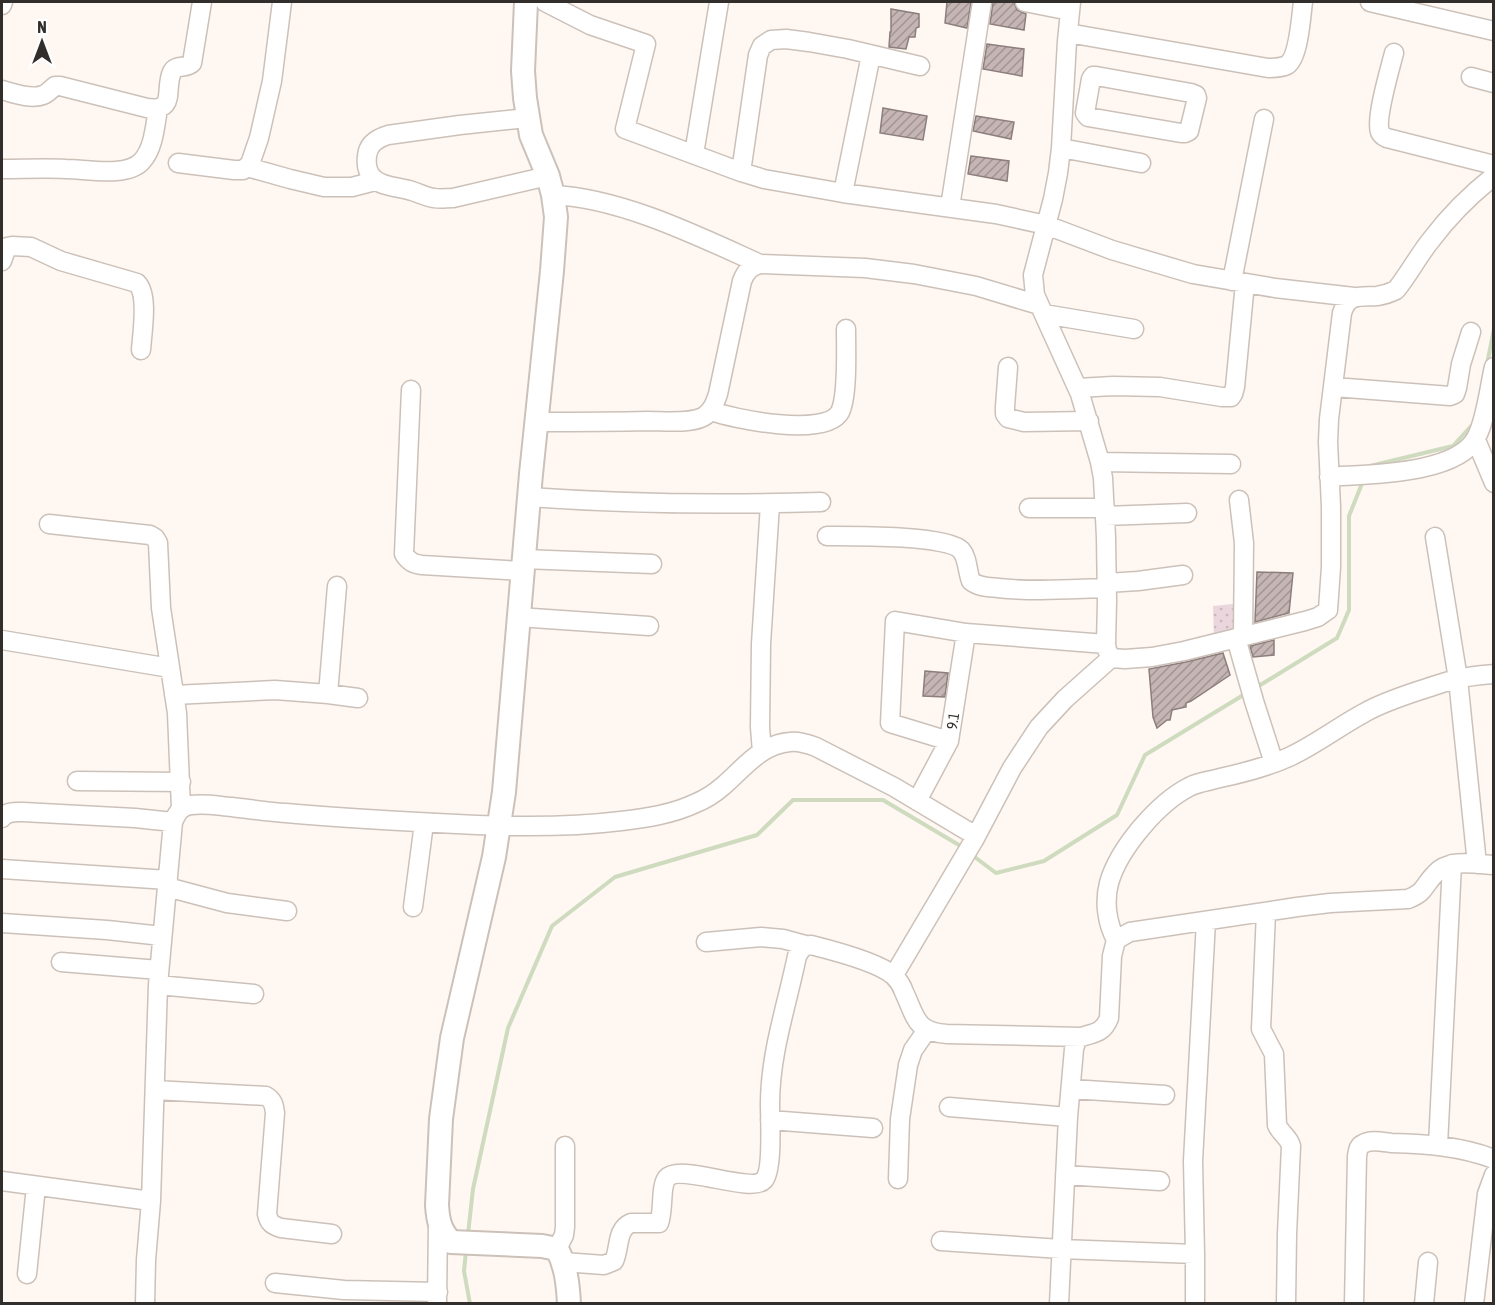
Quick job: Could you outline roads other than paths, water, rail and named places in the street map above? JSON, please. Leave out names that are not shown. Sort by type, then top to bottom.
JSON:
[{"type":"main road","points":[[526,2],[523,71],[527,118],[550,185],[556,217],[553,262],[529,497],[504,792],[484,903],[452,1038],[441,1119],[437,1189],[438,1219],[443,1233],[451,1242],[542,1246],[560,1255],[566,1276],[569,1304]]},
{"type":"street","points":[[2,90],[28,96],[40,96],[45,95],[55,86],[60,86],[147,108],[163,107],[173,69],[189,66],[192,63],[202,2]]},
{"type":"street","points":[[178,163],[219,169],[243,170],[248,167],[254,157],[269,99],[282,2]]},
{"type":"street","points":[[545,2],[590,25],[646,44],[624,129],[741,172],[843,193],[996,214],[1046,225],[1150,262],[1193,274],[1354,297],[1388,294],[1396,290],[1431,239],[1446,222],[1494,176]]},
{"type":"street","points":[[694,154],[719,2]]},
{"type":"street","points":[[950,207],[982,2]]},
{"type":"street","points":[[894,975],[975,838],[1012,768],[1039,728],[1109,651],[1105,512],[1100,462],[1078,388],[1035,296],[1033,275],[1056,182],[1061,148],[1071,6],[1025,2]]},
{"type":"street","points":[[1068,33],[1277,68],[1287,64],[1293,56],[1303,2]]},
{"type":"street","points":[[1370,2],[1494,31]]},
{"type":"street","points":[[741,172],[758,56],[762,46],[771,40],[809,42],[920,66]]},
{"type":"street","points":[[1394,53],[1381,109],[1379,130],[1382,135],[1494,165]]},
{"type":"street","points":[[843,193],[871,55]]},
{"type":"street","points":[[1096,76],[1191,93],[1197,98],[1189,131],[1181,134],[1088,117],[1085,113],[1089,97],[1091,79],[1096,76]]},
{"type":"street","points":[[1471,77],[1494,83]]},
{"type":"street","points":[[1064,94],[1089,97]]},
{"type":"street","points":[[2,169],[102,171],[130,168],[142,161],[147,153],[158,109]]},
{"type":"street","points":[[527,118],[403,132],[379,138],[367,152],[367,170],[375,181],[441,199],[550,185],[700,237],[760,264]]},
{"type":"street","points":[[1078,388],[1160,387],[1231,397],[1235,387],[1239,282],[1264,119]]},
{"type":"street","points":[[1061,148],[1141,163]]},
{"type":"street","points":[[248,167],[324,187],[352,187],[375,181]]},
{"type":"street","points":[[2,261],[8,247],[31,247],[62,261],[137,283],[141,286],[144,304],[141,350]]},
{"type":"street","points":[[536,422],[690,421],[703,417],[711,411],[718,394],[742,281],[746,271],[760,264],[865,268],[914,274],[976,286],[1041,309],[1134,329]]},
{"type":"street","points":[[950,741],[890,723],[895,621],[966,633],[1109,651],[1125,659],[1184,651],[1312,619],[1328,610],[1332,567],[1329,419],[1342,313],[1344,306],[1354,297]]},
{"type":"street","points":[[711,411],[746,421],[774,424],[801,425],[833,420],[838,415],[844,396],[846,329]]},
{"type":"street","points":[[1334,387],[1450,396],[1455,394],[1471,332]]},
{"type":"street","points":[[1008,367],[1005,414],[1008,418],[1024,422],[1089,421]]},
{"type":"street","points":[[1329,477],[1411,470],[1430,466],[1460,454],[1476,440],[1481,429],[1491,395],[1494,367]]},
{"type":"street","points":[[411,390],[404,554],[408,560],[422,565],[652,564]]},
{"type":"street","points":[[1476,440],[1494,483]]},
{"type":"street","points":[[1100,462],[1230,465]]},
{"type":"street","points":[[529,497],[654,504],[821,502]]},
{"type":"street","points":[[1239,500],[1244,543],[1240,637],[1243,661],[1274,763]]},
{"type":"street","points":[[762,753],[761,644],[770,504]]},
{"type":"street","points":[[1029,508],[1187,513]]},
{"type":"street","points":[[49,524],[150,535],[158,543],[161,608],[177,713],[181,782],[167,884],[159,978],[145,1304]]},
{"type":"street","points":[[827,536],[948,543],[959,547],[963,552],[971,581],[979,585],[1029,590],[1107,585],[1183,575]]},
{"type":"street","points":[[1116,940],[1130,932],[1330,903],[1408,899],[1424,890],[1440,869],[1452,864],[1485,865],[1435,537]]},
{"type":"street","points":[[328,694],[337,586]]},
{"type":"street","points":[[518,617],[649,626]]},
{"type":"street","name":"9.1","points":[[917,801],[950,741],[966,633]]},
{"type":"street","points":[[2,640],[170,668]]},
{"type":"street","points":[[1059,1304],[1068,1117],[1074,1049],[1077,1039],[1102,1030],[1109,1018],[1112,956],[1116,940],[1107,917],[1107,904],[1110,882],[1132,839],[1163,805],[1191,786],[1289,757],[1365,712],[1400,697],[1458,679],[1494,674]]},
{"type":"street","points":[[174,696],[275,690],[358,698]]},
{"type":"street","points":[[4,812],[135,818],[177,815],[190,805],[204,804],[333,818],[424,823],[499,826],[592,825],[647,818],[695,804],[722,787],[748,762],[776,745],[790,742],[804,743],[827,752],[894,787],[975,838]]},
{"type":"street","points":[[77,781],[181,782]]},
{"type":"street","points":[[413,907],[424,823]]},
{"type":"street","points":[[1438,1145],[1452,864]]},
{"type":"street","points":[[2,869],[167,884],[227,903],[287,911]]},
{"type":"street","points":[[1266,912],[1261,1029],[1274,1054],[1277,1125],[1290,1141],[1291,1146],[1286,1304]]},
{"type":"street","points":[[1195,1304],[1193,1161],[1206,921]]},
{"type":"street","points":[[2,923],[162,936]]},
{"type":"street","points":[[706,942],[761,937],[783,939],[846,954],[894,975],[901,984],[921,1026],[937,1033],[1082,1037]]},
{"type":"street","points":[[565,1146],[565,1227],[560,1255],[604,1265],[614,1261],[621,1233],[627,1225],[659,1223],[668,1177],[677,1174],[750,1184],[761,1182],[767,1175],[768,1169],[770,1093],[779,1032],[797,956],[805,945]]},
{"type":"street","points":[[61,962],[254,994]]},
{"type":"street","points":[[898,1179],[900,1119],[908,1065],[913,1050],[927,1030]]},
{"type":"street","points":[[1071,1089],[1165,1095]]},
{"type":"street","points":[[155,1090],[266,1096],[271,1099],[275,1113],[267,1208],[269,1222],[281,1228],[332,1234]]},
{"type":"street","points":[[950,1107],[1068,1117]]},
{"type":"street","points":[[770,1120],[873,1128]]},
{"type":"street","points":[[1354,1304],[1358,1148],[1367,1142],[1438,1145],[1494,1159]]},
{"type":"street","points":[[1474,1304],[1486,1264],[1487,1194],[1494,1175]]},
{"type":"street","points":[[1065,1176],[1160,1181]]},
{"type":"street","points":[[2,1181],[151,1201]]},
{"type":"street","points":[[27,1274],[36,1186]]},
{"type":"street","points":[[275,1283],[438,1298],[438,1219]]},
{"type":"street","points":[[941,1241],[1062,1249],[1195,1254]]},
{"type":"street","points":[[1424,1304],[1428,1262]]},
{"type":"waterway","points":[[1487,364],[1494,329]]},
{"type":"waterway","points":[[1370,466],[1453,446],[1473,424]]},
{"type":"waterway","points":[[1257,687],[1337,638],[1349,610],[1349,516],[1363,481]]},
{"type":"waterway","points":[[972,855],[996,873],[1044,861],[1117,815],[1145,755],[1245,694]]},
{"type":"waterway","points":[[468,1234],[473,1189],[508,1028],[552,926],[615,877],[757,835],[793,800],[883,800],[964,848]]},
{"type":"waterway","points":[[466,1251],[464,1271],[470,1304]]}]
